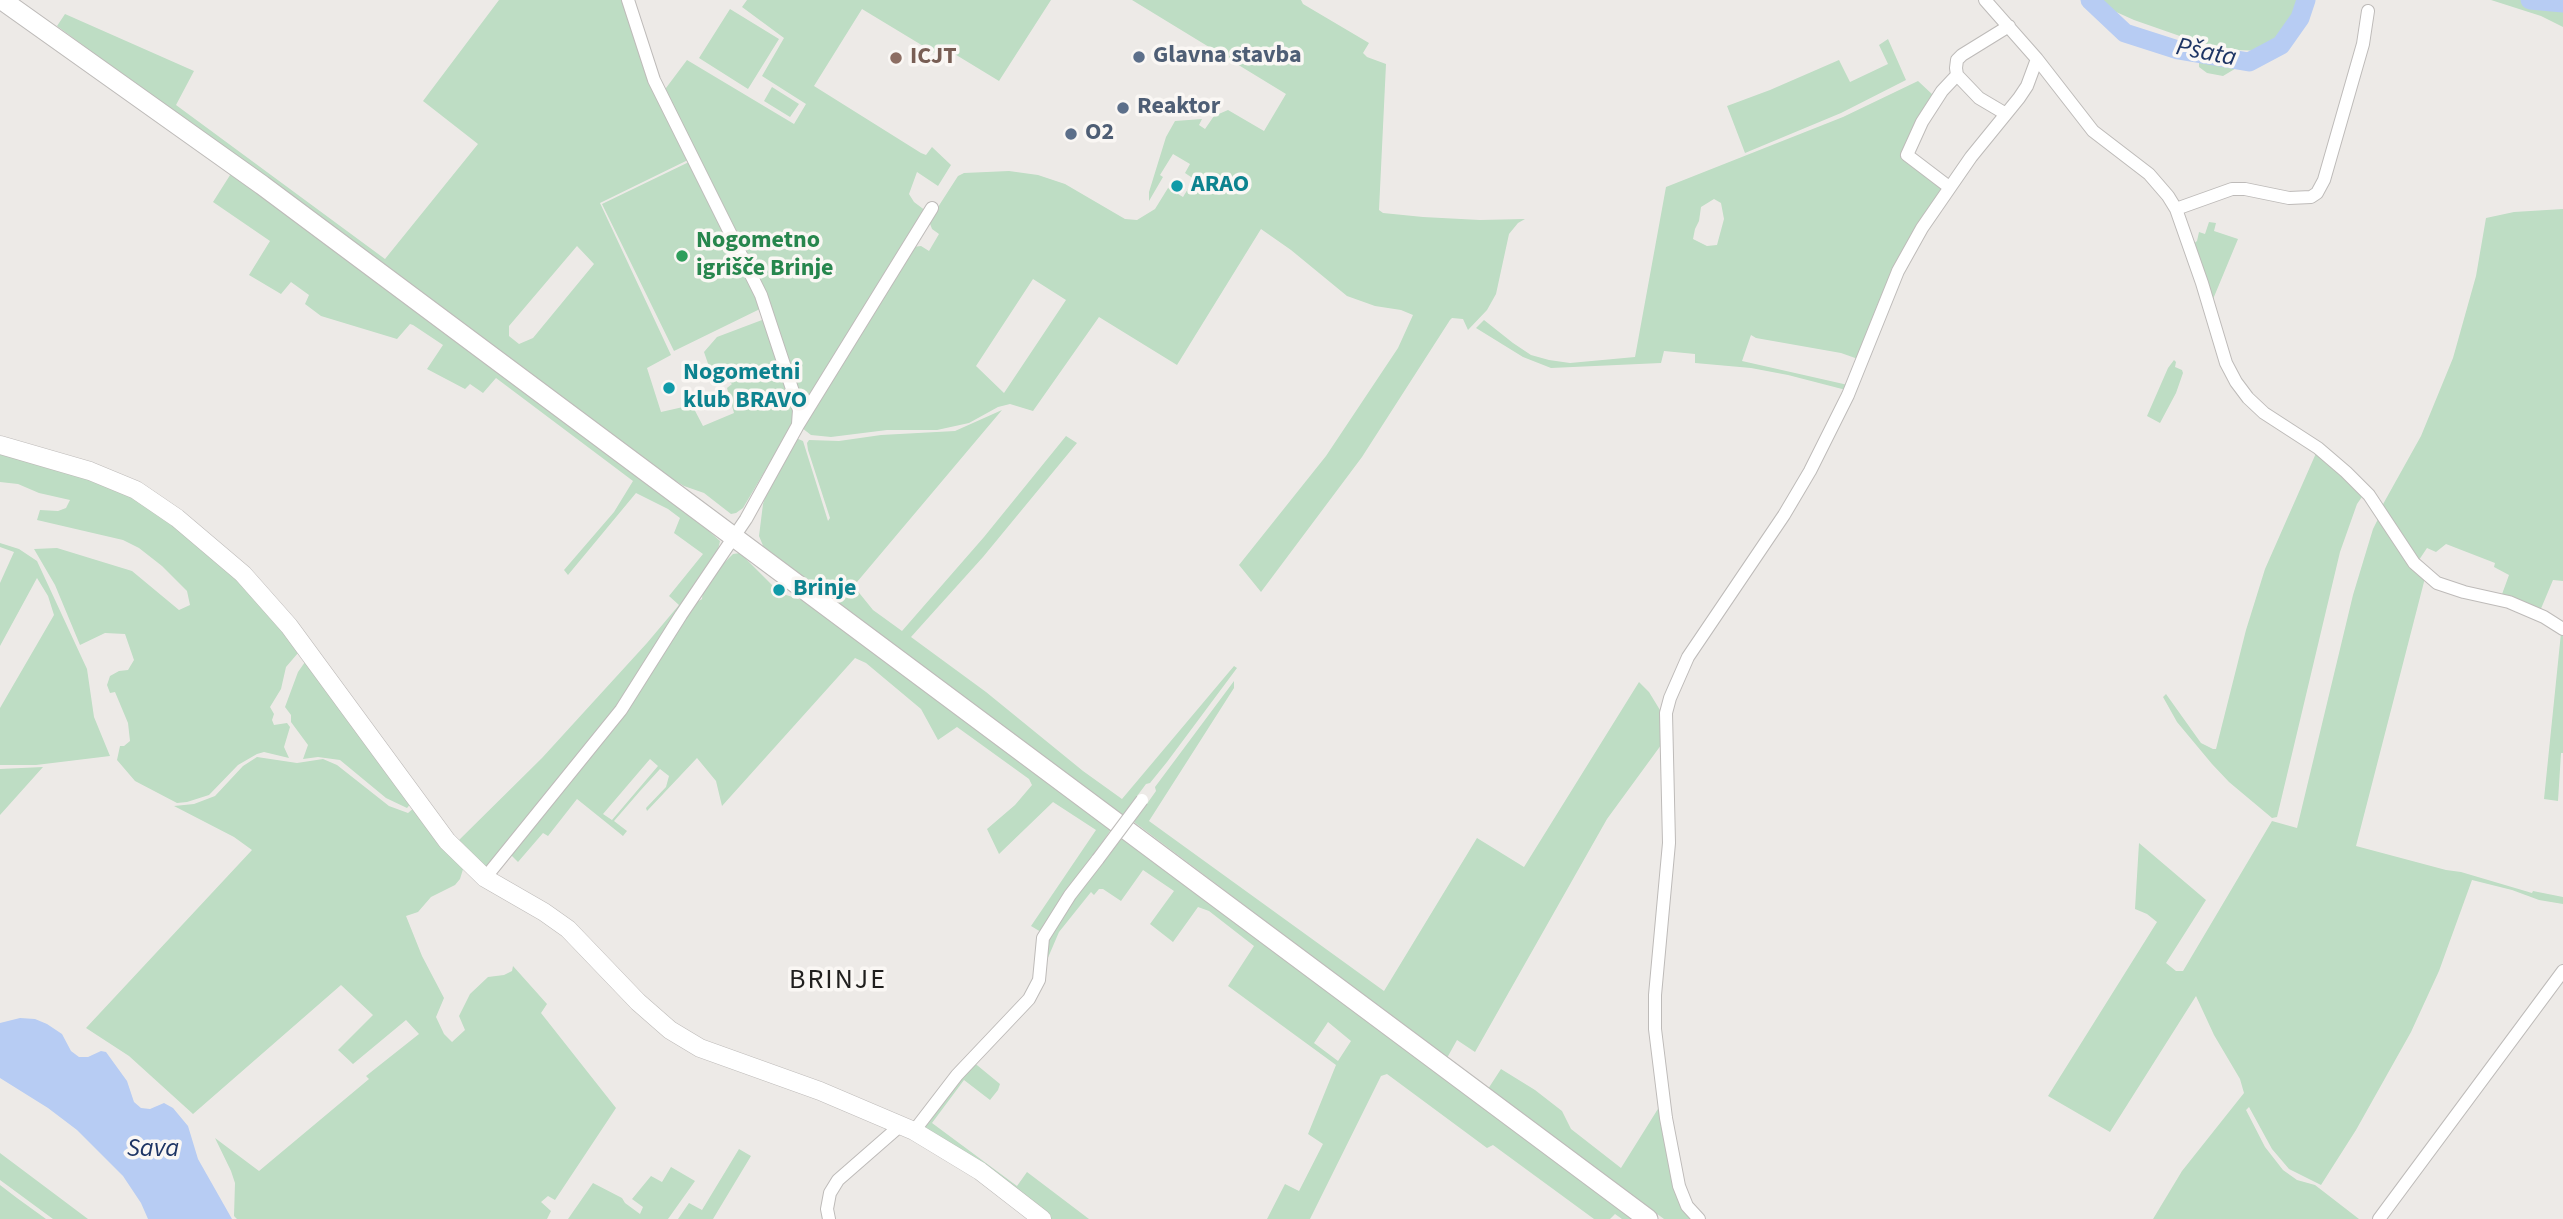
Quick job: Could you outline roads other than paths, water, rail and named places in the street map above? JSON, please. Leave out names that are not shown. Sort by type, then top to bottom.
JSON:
[{"type":"main road","points":[[2,0],[273,193],[1648,1219]]},
{"type":"street","points":[[628,0],[654,80],[761,295],[799,410],[798,425]]},
{"type":"street","points":[[1985,0],[2093,131],[2149,174],[2176,209],[2226,363],[2236,383],[2248,398],[2318,449],[2353,479],[2379,509],[2414,563],[2437,583],[2519,606],[2563,629]]},
{"type":"street","points":[[2176,209],[2232,189],[2289,198],[2311,197],[2317,193],[2324,180],[2363,44],[2368,11]]},
{"type":"street","points":[[1949,187],[1907,155],[1922,122],[1942,91],[1957,75],[1958,60],[2009,26]]},
{"type":"street","points":[[1699,1219],[1686,1206],[1679,1186],[1666,1118],[1655,1029],[1655,995],[1669,843],[1666,713],[1677,679],[1688,657],[1784,515],[1810,471],[1848,395],[1898,271],[1922,228],[1949,187],[2026,86],[2036,59]]},
{"type":"street","points":[[1957,75],[1979,98],[2006,114]]},
{"type":"street","points":[[485,878],[621,710],[681,615],[735,537],[798,425],[932,208]]},
{"type":"street","points":[[0,445],[90,471],[136,490],[177,518],[243,575],[289,626],[447,841],[485,878],[568,929],[638,1002],[670,1030],[699,1048],[820,1091],[907,1128],[980,1171],[1042,1219]]},
{"type":"street","points":[[829,1219],[827,1209],[830,1193],[838,1180],[907,1128],[1029,999],[1039,980],[1042,938],[1070,895],[1142,800]]},
{"type":"street","points":[[2379,1219],[2563,971]]},
{"type":"water","name":"Sava","points":[[20,1018],[35,1019],[47,1024],[62,1034],[71,1051],[79,1057],[106,1052],[127,1081],[134,1102],[141,1108],[150,1109],[164,1103],[173,1108],[188,1126],[198,1159],[232,1219],[148,1219],[123,1176],[77,1130],[0,1078],[0,1023]]},
{"type":"waterway","name":"Pšata","points":[[2090,0],[2125,33],[2178,50],[2249,62],[2281,45],[2300,18],[2306,0]]},
{"type":"waterway","name":"Pšata","points":[[2530,0],[2563,3]]},
{"type":"place","name":"Glavna stavba","points":[[1139,57]]},
{"type":"place","name":"ICJT","points":[[896,58]]},
{"type":"place","name":"Reaktor","points":[[1123,108]]},
{"type":"place","name":"O2","points":[[1071,134]]},
{"type":"place","name":"ARAO","points":[[1177,186]]},
{"type":"place","name":"Nogometno igrišče Brinje","points":[[682,256]]},
{"type":"place","name":"Nogometni klub BRAVO","points":[[669,388]]},
{"type":"place","name":"Brinje","points":[[779,590]]},
{"type":"district","name":"BRINJE","points":[[838,982]]}]
